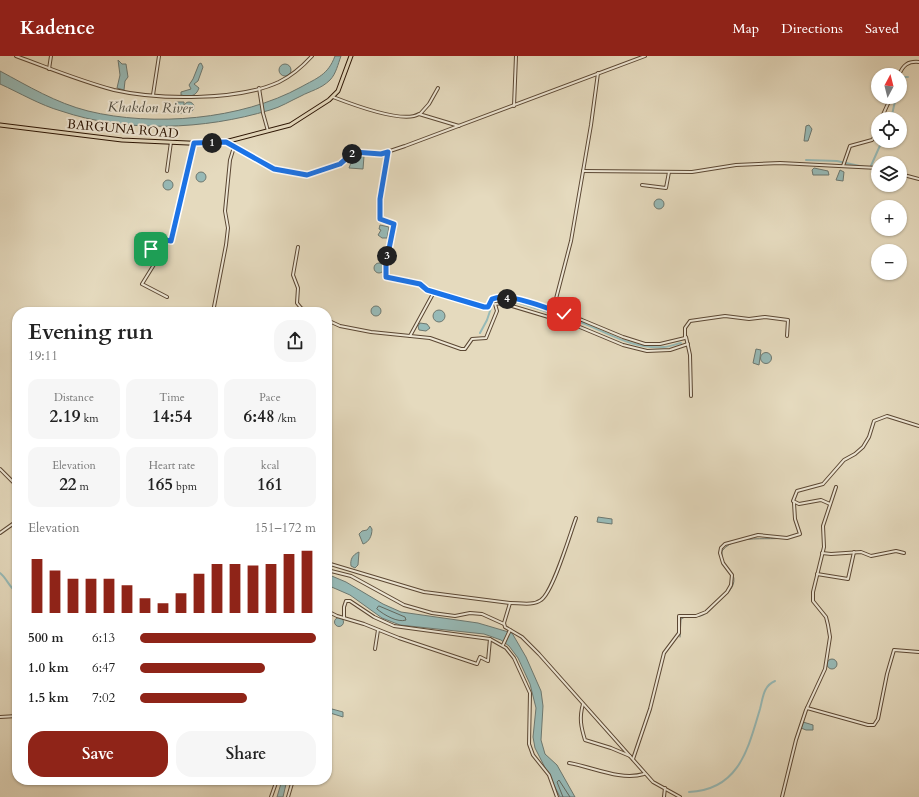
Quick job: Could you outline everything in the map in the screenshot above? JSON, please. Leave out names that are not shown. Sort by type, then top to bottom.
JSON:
[{"type":"main road","name":"BARGUNA ROAD","points":[[0,125],[122,140],[194,143],[226,142],[290,125],[333,97],[342,81],[351,56]]},
{"type":"street","points":[[16,56],[68,76],[115,90],[153,95],[220,96],[259,88],[281,81],[301,68],[312,56]]},
{"type":"street","points":[[49,69],[51,56]]},
{"type":"street","points":[[153,95],[160,56]]},
{"type":"street","points":[[514,106],[516,56]]},
{"type":"street","points":[[226,142],[274,169],[307,175],[340,164],[354,152],[381,154],[388,152],[645,56]]},
{"type":"street","points":[[902,68],[912,62],[919,62]]},
{"type":"street","points":[[552,318],[568,257],[598,73]]},
{"type":"street","points":[[259,88],[268,132]]},
{"type":"street","points":[[333,97],[361,107],[391,115],[414,117],[420,114],[429,104],[438,88]]},
{"type":"street","points":[[420,114],[460,126]]},
{"type":"street","points":[[843,166],[850,146],[871,140]]},
{"type":"street","points":[[167,171],[171,142]]},
{"type":"street","points":[[167,297],[142,284],[155,263],[149,237],[171,241],[194,143]]},
{"type":"street","points":[[214,307],[226,245],[228,228],[225,212],[230,160],[234,147]]},
{"type":"street","points":[[388,152],[380,199],[380,219],[394,224],[385,274],[386,277],[420,284],[424,288],[434,292],[484,307],[488,307],[492,299],[497,298],[516,300],[553,311],[645,344],[660,344],[686,337]]},
{"type":"street","points":[[583,171],[692,172],[736,165],[780,163],[871,168]]},
{"type":"street","points":[[642,185],[666,188],[669,172]]},
{"type":"street","points":[[907,176],[919,179]]},
{"type":"street","points":[[298,247],[293,276],[298,288],[297,303],[300,307]]},
{"type":"street","points":[[410,336],[434,292]]},
{"type":"street","points":[[332,322],[340,326],[371,332],[430,338],[451,347],[465,349],[472,339],[486,338],[497,311],[494,304],[502,303],[604,335],[628,346],[647,351],[670,350],[688,344]]},
{"type":"street","points":[[691,396],[690,355],[685,328],[690,321],[725,316],[749,319],[766,317],[788,320],[787,336]]},
{"type":"street","points":[[632,758],[650,709],[664,653],[679,633],[679,616],[696,616],[704,613],[727,592],[731,585],[732,575],[721,559],[721,548],[728,542],[753,536],[787,538],[800,534],[795,519],[793,501],[797,491],[823,484],[844,460],[855,454],[863,447],[869,437],[874,421],[887,416],[919,426]]},
{"type":"street","points":[[0,469],[12,481]]},
{"type":"street","points":[[782,797],[796,740],[807,708],[825,669],[830,637],[826,617],[813,601],[813,592],[824,546],[823,526],[836,487]]},
{"type":"street","points":[[794,503],[799,504],[821,500],[830,504]]},
{"type":"street","points":[[332,564],[424,592],[510,603],[534,603],[542,600],[550,586],[563,556],[576,518]]},
{"type":"street","points":[[0,533],[12,525]]},
{"type":"street","points":[[822,553],[861,552],[871,556],[896,551],[904,553]]},
{"type":"street","points":[[817,574],[848,579],[854,552]]},
{"type":"street","points":[[332,571],[351,576],[404,605],[455,616],[466,613],[482,614],[505,624],[505,627],[522,637],[539,654],[652,782],[680,797]]},
{"type":"street","points":[[344,618],[346,601],[350,601],[374,617],[394,626],[490,639],[503,645],[514,658],[530,693],[529,744],[533,756],[548,775],[557,797]]},
{"type":"street","points":[[505,624],[510,603]]},
{"type":"street","points":[[332,613],[477,664],[480,657],[488,661],[490,639]]},
{"type":"street","points":[[375,649],[378,630]]},
{"type":"street","points":[[503,645],[510,630]]},
{"type":"street","points":[[807,708],[868,725],[874,725],[878,720],[887,674],[894,650],[919,652]]},
{"type":"street","points":[[583,704],[580,716],[581,728],[585,740],[611,748],[632,758]]},
{"type":"street","points":[[0,717],[12,716]]},
{"type":"street","points":[[569,763],[616,774],[637,776],[644,774]]},
{"type":"street","points":[[272,797],[276,785]]},
{"type":"street","points":[[288,797],[292,785]]},
{"type":"street","points":[[664,797],[665,788]]},
{"type":"water","points":[[335,56],[341,56],[332,78],[327,83],[282,106],[245,117],[192,125],[138,126],[86,118],[45,106],[0,84],[0,71],[53,99],[88,111],[140,119],[196,117],[252,107],[277,98],[317,78],[329,68]]},
{"type":"water","points":[[118,60],[122,64],[126,64],[128,77],[125,81],[124,90],[117,88],[120,75]]},
{"type":"water","points":[[201,63],[203,67],[198,81],[194,84],[199,88],[198,91],[192,96],[181,95],[181,92],[191,89],[189,85],[199,64]]},
{"type":"water","points":[[285,64],[289,66],[291,70],[289,74],[285,76],[281,74],[279,70],[281,66]]},
{"type":"water","points":[[176,102],[184,102],[184,113],[175,113]]},
{"type":"water","points":[[187,102],[191,102],[193,103],[193,111],[187,112],[184,109],[184,105]]},
{"type":"water","points":[[809,125],[812,129],[808,141],[804,141],[806,126]]},
{"type":"water","points":[[354,155],[364,156],[363,169],[349,168]]},
{"type":"water","points":[[814,168],[828,171],[829,175],[813,175],[812,170]]},
{"type":"water","points":[[840,170],[844,172],[843,181],[836,180]]},
{"type":"water","points":[[199,172],[203,172],[205,173],[205,181],[199,182],[196,179],[196,175]]},
{"type":"water","points":[[166,180],[170,180],[172,181],[172,189],[166,190],[163,187],[163,183]]},
{"type":"water","points":[[657,199],[661,199],[664,204],[661,209],[657,209],[654,206],[654,202]]},
{"type":"water","points":[[380,225],[389,227],[387,238],[382,238],[378,235],[381,230],[379,229]]},
{"type":"water","points":[[377,263],[381,263],[383,264],[383,272],[377,273],[374,270],[374,266]]},
{"type":"water","points":[[376,306],[381,311],[376,316],[371,311]]},
{"type":"water","points":[[439,310],[443,312],[445,316],[443,320],[439,322],[435,320],[433,316],[435,312]]},
{"type":"water","points":[[420,323],[427,324],[430,328],[426,331],[419,330],[418,326]]},
{"type":"water","points":[[756,349],[761,350],[759,365],[753,363]]},
{"type":"water","points":[[764,353],[768,353],[770,354],[770,362],[764,363],[761,360],[761,356]]},
{"type":"water","points":[[598,517],[612,519],[612,524],[597,522]]},
{"type":"water","points":[[370,526],[372,529],[371,536],[367,542],[363,544],[359,534],[362,531],[367,530]]},
{"type":"water","points":[[359,552],[358,565],[355,568],[351,566],[351,560],[353,556]]},
{"type":"water","points":[[332,576],[346,582],[383,604],[401,612],[478,623],[512,633],[526,657],[541,691],[543,706],[541,740],[545,754],[557,765],[575,797],[560,797],[535,748],[533,737],[536,708],[530,684],[518,658],[509,646],[501,640],[484,634],[400,625],[382,618],[350,595],[332,587]]},
{"type":"water","points":[[339,617],[344,622],[339,627],[334,622]]},
{"type":"water","points":[[830,659],[834,659],[836,660],[836,668],[830,669],[827,666],[827,662]]},
{"type":"water","points":[[332,709],[343,712],[343,717],[332,714]]},
{"type":"water","points":[[803,722],[813,725],[813,730],[801,728]]},
{"type":"water","points":[[281,785],[286,785],[283,797],[277,797]]},
{"type":"waterway","points":[[893,112],[894,104]]},
{"type":"waterway","points":[[870,168],[879,148]]},
{"type":"waterway","points":[[806,160],[837,161],[864,167]]},
{"type":"waterway","points":[[480,333],[487,320],[493,302],[513,301],[580,322],[620,339],[642,346],[666,347],[681,343]]},
{"type":"waterway","points":[[722,556],[722,551],[729,545],[738,541],[748,539],[792,537],[801,534],[796,519]]},
{"type":"waterway","points":[[0,573],[12,588]]},
{"type":"waterway","points":[[722,598],[730,591],[733,585],[733,575]]},
{"type":"waterway","points":[[680,637],[681,619],[685,617],[704,615],[714,606]]},
{"type":"waterway","points":[[689,792],[706,790],[720,784],[739,765],[751,739],[764,693],[768,686],[775,681]]},
{"type":"route","points":[[151,249],[149,237],[171,241],[194,143],[226,142],[274,169],[294,174],[307,175],[326,170],[340,164],[354,152],[381,154],[388,152],[380,199],[380,220],[394,224],[386,264],[386,277],[420,284],[427,290],[484,307],[488,307],[490,301],[497,298],[516,300],[564,314]]},
{"type":"water label","name":"Khakdon River","points":[[150,107]]}]
